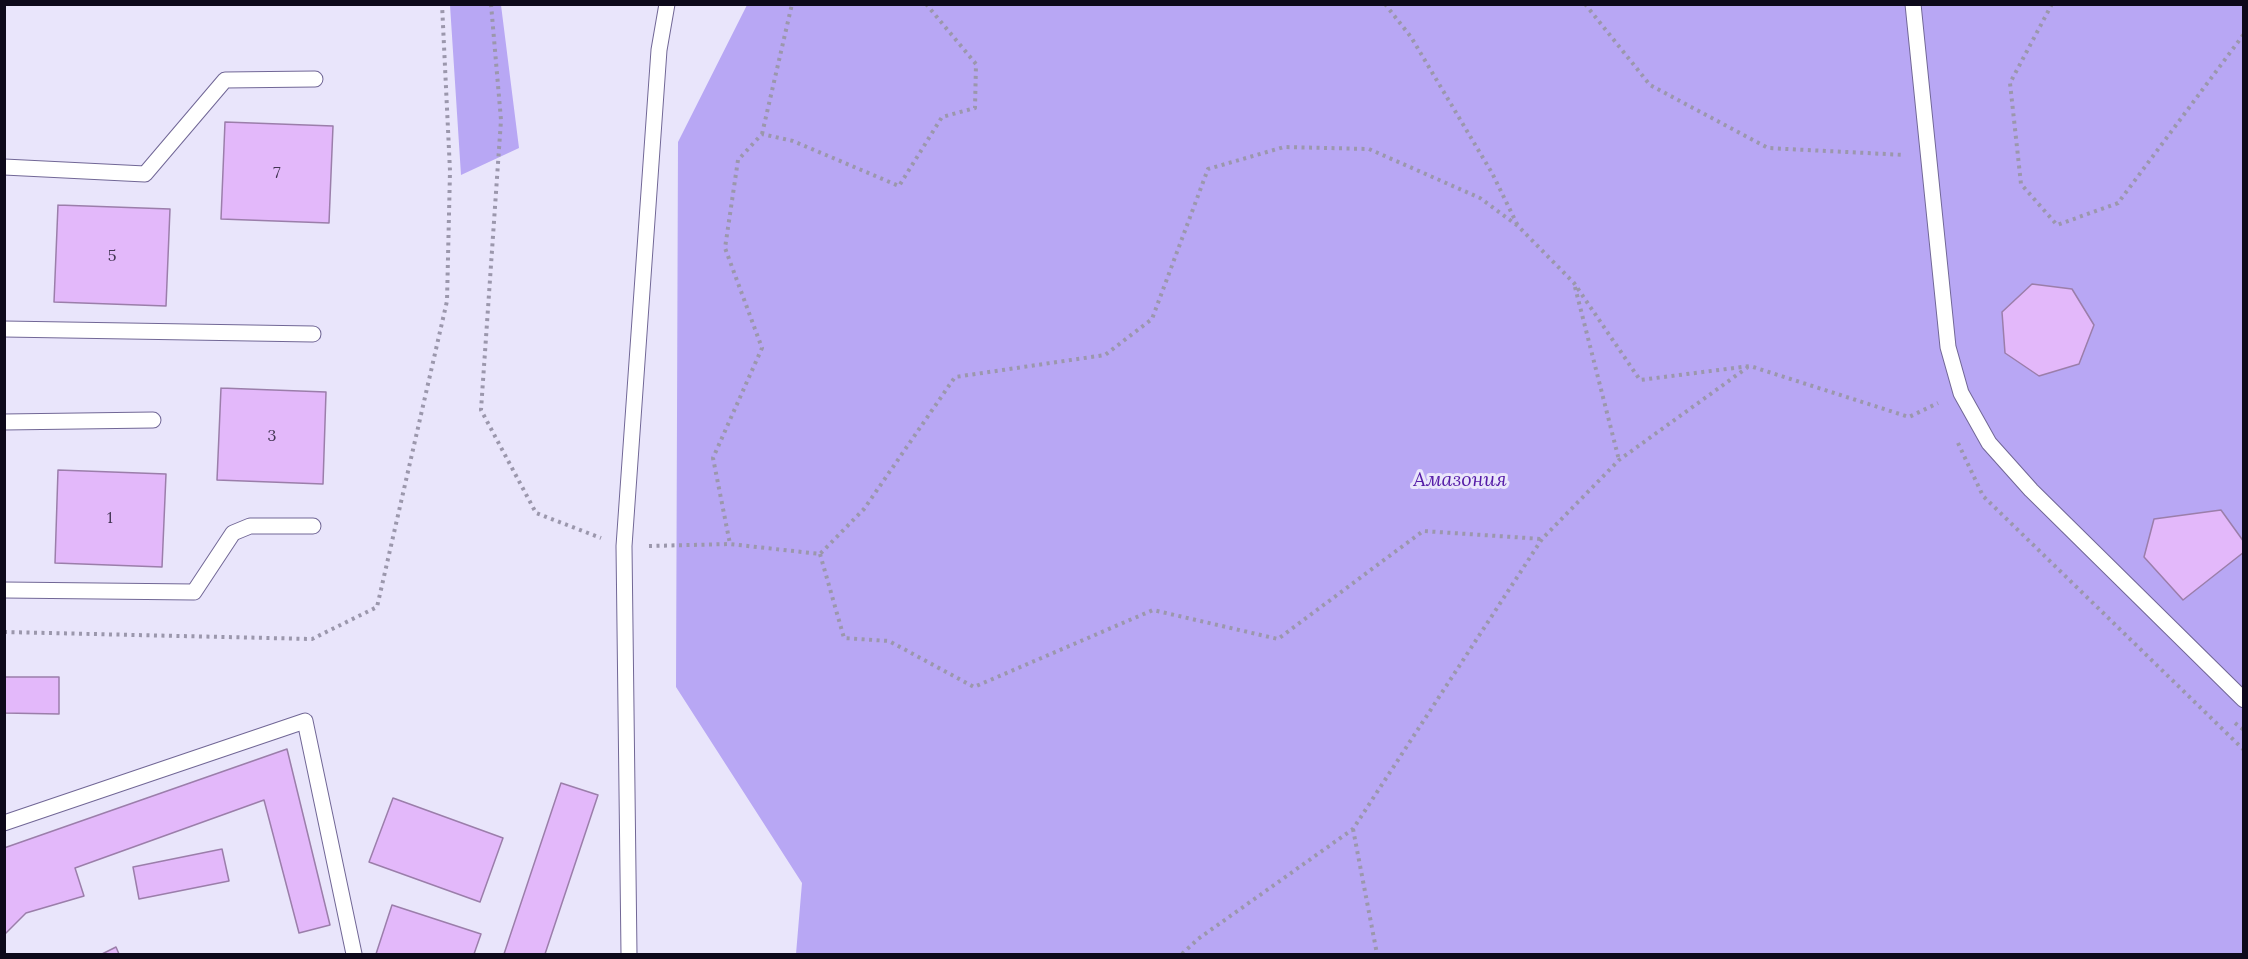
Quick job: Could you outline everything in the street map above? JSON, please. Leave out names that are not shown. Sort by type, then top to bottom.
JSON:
[{"type":"lane","points":[[629,954],[624,546],[659,50],[667,4]]},
{"type":"lane","points":[[1913,4],[1948,347],[1961,393],[1989,443],[2031,490],[2244,700]]},
{"type":"lane","points":[[4,167],[145,174],[225,80],[315,79]]},
{"type":"lane","points":[[4,329],[313,334]]},
{"type":"lane","points":[[4,422],[153,420]]},
{"type":"lane","points":[[4,590],[194,592],[233,533],[250,526],[313,526]]},
{"type":"lane","points":[[4,823],[305,721],[354,954]]},
{"type":"path","points":[[4,632],[312,639],[377,607],[447,301],[450,171],[442,4]]},
{"type":"path","points":[[491,4],[501,120],[480,410],[536,513],[624,546],[730,544],[820,554]]},
{"type":"path","points":[[730,544],[713,458],[762,348],[725,248],[738,160],[762,135],[792,4]]},
{"type":"path","points":[[762,135],[794,141],[899,186],[942,117],[975,108],[976,64],[926,4]]},
{"type":"path","points":[[1385,4],[1417,47],[1492,173],[1518,226]]},
{"type":"path","points":[[1585,4],[1650,85],[1768,148],[1927,156]]},
{"type":"path","points":[[2052,4],[2010,83],[2021,184],[2057,225],[2118,203],[2244,34]]},
{"type":"path","points":[[1902,144],[1904,166]]},
{"type":"path","points":[[820,554],[864,509],[955,377],[1105,355],[1152,320],[1208,169],[1284,147],[1369,149],[1480,198],[1518,226],[1574,283],[1640,380],[1750,366],[1909,417],[1961,393]]},
{"type":"path","points":[[1574,283],[1619,460]]},
{"type":"path","points":[[1182,954],[1198,939],[1353,829],[1542,539],[1619,460],[1750,366]]},
{"type":"path","points":[[1934,392],[1942,414]]},
{"type":"path","points":[[1953,434],[1983,496],[2244,750]]},
{"type":"path","points":[[1958,443],[1977,467]]},
{"type":"path","points":[[820,554],[844,638],[889,641],[974,687],[1153,610],[1278,639],[1423,531],[1542,539]]},
{"type":"path","points":[[2234,721],[2244,730]]},
{"type":"path","points":[[1353,829],[1377,954]]},
{"type":"green space","points":[[450,5],[501,5],[519,148],[461,175]]},
{"type":"green space","name":"Амазония","points":[[747,5],[2243,5],[2243,954],[796,954],[802,883],[676,687],[678,142]]},
{"type":"building","points":[[225,122],[333,126],[329,223],[221,219]]},
{"type":"building","points":[[58,205],[170,209],[166,306],[54,302]]},
{"type":"building","points":[[2032,284],[2072,289],[2094,325],[2079,364],[2039,376],[2005,353],[2002,312]]},
{"type":"building","points":[[221,388],[326,392],[323,484],[217,480]]},
{"type":"building","points":[[58,470],[166,474],[162,567],[55,563]]},
{"type":"building","points":[[2221,510],[2244,542],[2244,552],[2183,600],[2144,557],[2154,519]]},
{"type":"building","points":[[4,677],[59,677],[59,714],[4,713]]},
{"type":"building","points":[[287,749],[330,925],[299,933],[264,800],[75,868],[84,896],[26,913],[4,935],[4,848]]},
{"type":"building","points":[[561,783],[598,795],[545,954],[504,954]]},
{"type":"building","points":[[393,798],[503,838],[480,902],[369,862]]},
{"type":"building","points":[[222,849],[229,881],[139,899],[133,867]]},
{"type":"building","points":[[392,905],[481,934],[474,954],[376,954]]},
{"type":"building","points":[[116,947],[119,954],[102,954]]}]
